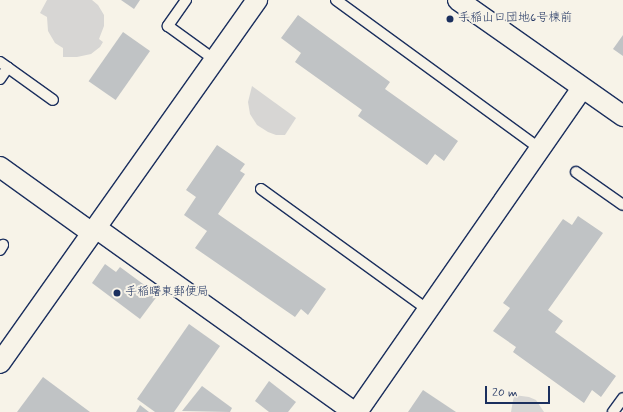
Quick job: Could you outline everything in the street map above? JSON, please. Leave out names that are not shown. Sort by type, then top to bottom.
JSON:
[{"type":"street","points":[[0,363],[257,0]]},
{"type":"street","points":[[458,0],[623,116]]},
{"type":"street","points":[[357,412],[582,88]]},
{"type":"street","points":[[0,167],[94,230],[354,412]]},
{"type":"lane","points":[[186,0],[168,26],[215,60]]},
{"type":"lane","points":[[336,0],[540,149]]},
{"type":"lane","points":[[0,79],[4,64],[53,100]]},
{"type":"lane","points":[[576,172],[623,205]]},
{"type":"lane","points":[[261,189],[428,310]]},
{"type":"lane","points":[[613,412],[623,398]]},
{"type":"shaded area","points":[[47,0],[92,0],[98,5],[104,15],[104,26],[99,39],[103,42],[100,47],[91,54],[77,57],[63,57],[63,48],[55,43],[48,31],[47,17],[40,13]]},
{"type":"shaded area","points":[[252,86],[296,118],[285,135],[276,135],[257,125],[250,114],[248,102]]},
{"type":"shaded area","points":[[514,395],[529,397],[536,400],[544,412],[511,412]]},
{"type":"building","points":[[121,0],[140,0],[134,9]]},
{"type":"building","points":[[298,15],[390,82],[385,89],[458,141],[444,161],[435,154],[427,165],[358,116],[362,110],[295,62],[301,53],[281,38]]},
{"type":"building","points":[[123,32],[150,51],[116,100],[89,81]]},
{"type":"building","points":[[623,35],[623,56],[613,49]]},
{"type":"building","points":[[217,145],[245,164],[240,171],[245,174],[218,214],[326,289],[308,315],[301,309],[295,317],[195,248],[207,231],[184,215],[196,197],[186,190]]},
{"type":"building","points":[[578,216],[603,233],[548,310],[563,321],[555,332],[616,376],[601,397],[592,390],[584,403],[513,352],[516,347],[493,331],[510,308],[503,303],[563,219],[572,225]]},
{"type":"building","points":[[105,264],[116,272],[120,267],[158,295],[140,319],[92,283]]},
{"type":"building","points":[[189,324],[220,346],[174,412],[155,412],[137,399]]},
{"type":"building","points":[[43,377],[90,412],[17,412]]},
{"type":"building","points":[[269,381],[296,402],[288,412],[269,412],[255,401]]},
{"type":"building","points":[[202,386],[232,408],[230,412],[182,411]]},
{"type":"building","points":[[423,390],[456,412],[408,412]]},
{"type":"building","points":[[140,405],[149,412],[136,412]]},
{"type":"place","name":"手稲山口団地6号棟前","points":[[450,19]]},
{"type":"place","name":"手稲曙東郵便局","points":[[117,293]]}]
